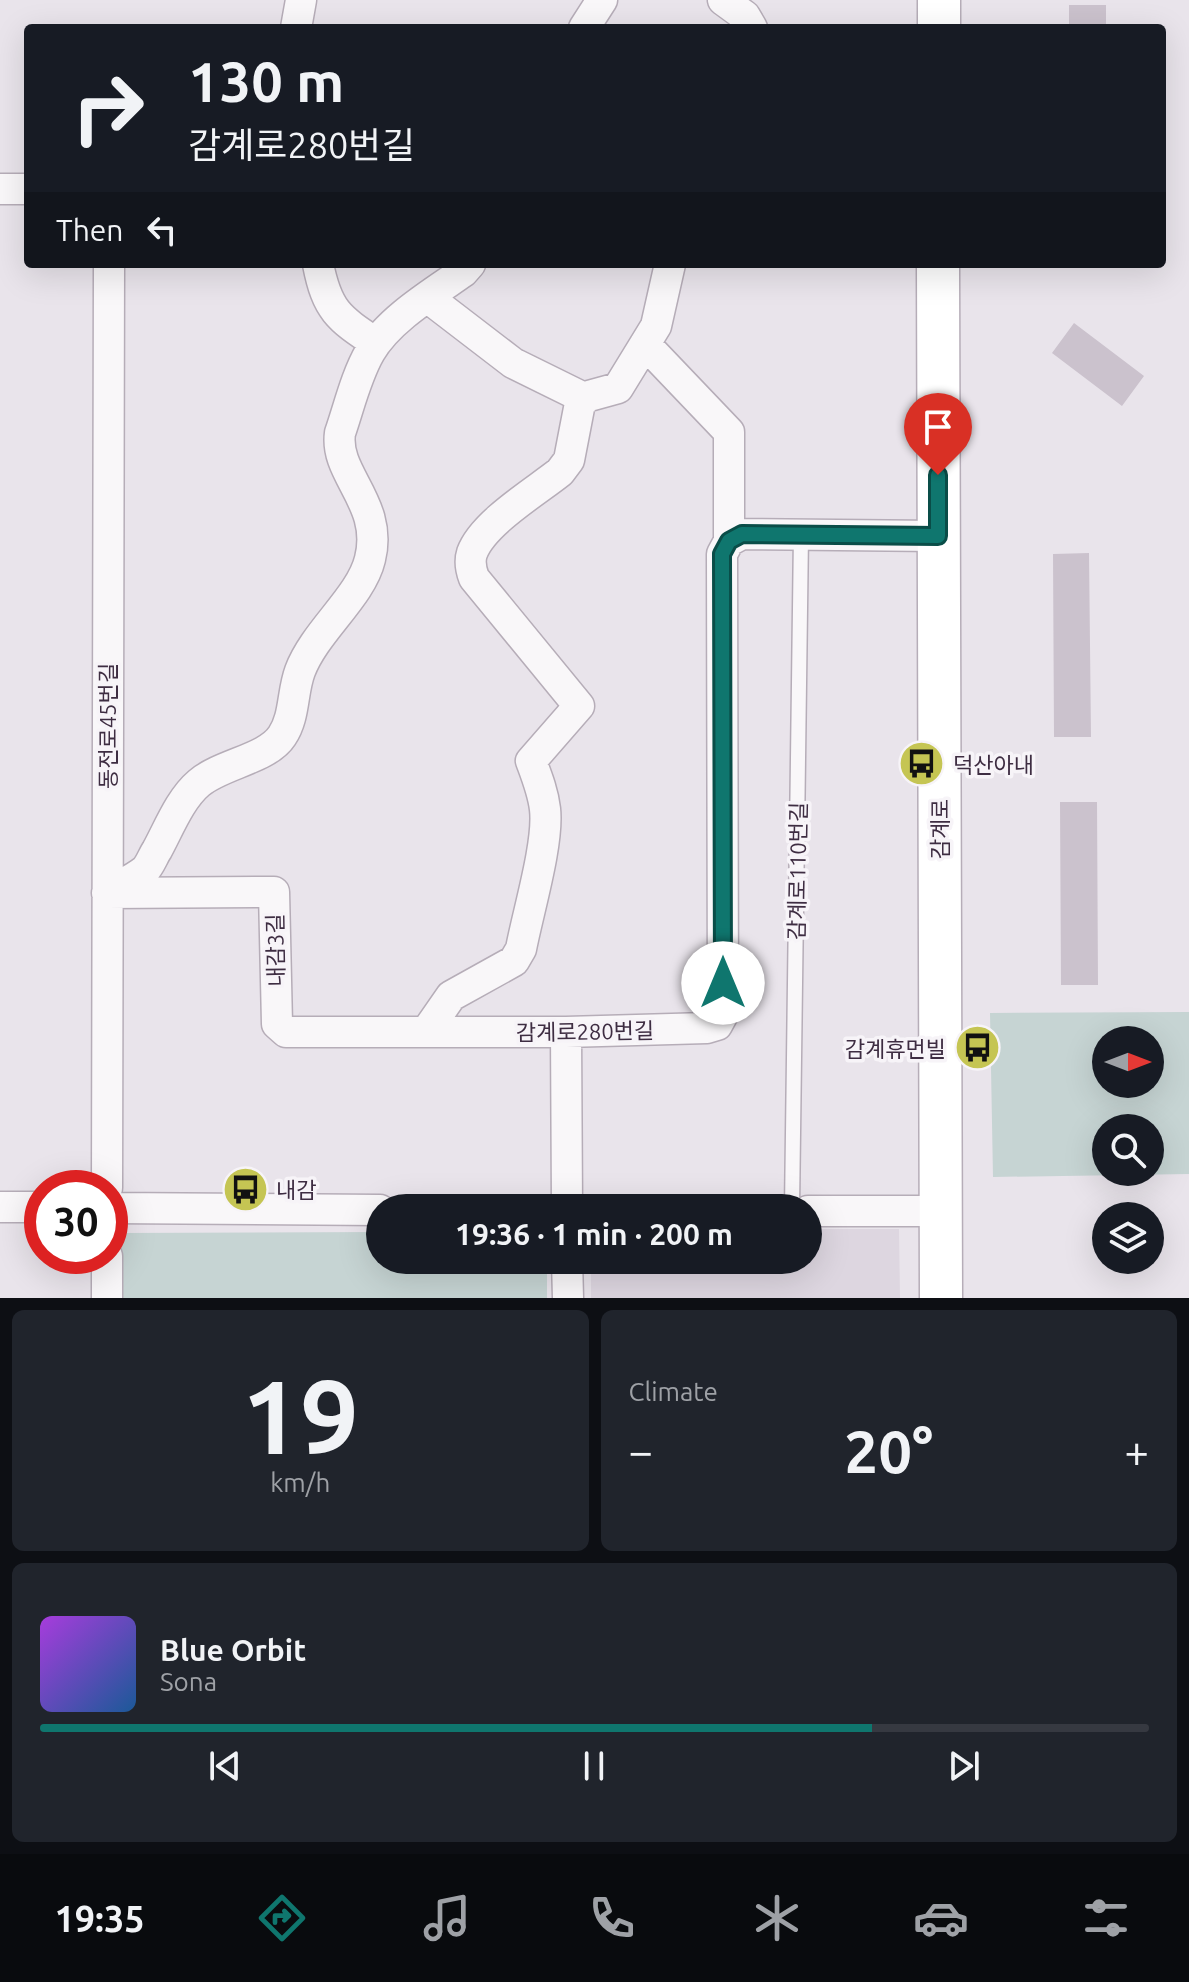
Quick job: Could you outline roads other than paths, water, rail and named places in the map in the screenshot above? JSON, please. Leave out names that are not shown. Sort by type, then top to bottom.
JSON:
[{"type":"main road","points":[[939,0],[939,24]]},
{"type":"main road","name":"감계로","points":[[938,268],[941,1298]]},
{"type":"street","points":[[297,24],[301,0]]},
{"type":"street","points":[[587,24],[602,0]]},
{"type":"street","points":[[723,0],[745,16],[750,24]]},
{"type":"street","points":[[0,189],[24,189]]},
{"type":"street","name":"동전로45번길","points":[[107,1170],[109,268]]},
{"type":"street","points":[[319,268],[335,313],[376,343]]},
{"type":"street","points":[[107,893],[146,869],[184,801],[198,784],[272,747],[283,735],[300,672],[319,635],[360,581],[370,560],[373,534],[366,503],[338,446],[368,355],[376,343],[427,297],[466,268]]},
{"type":"street","points":[[426,1032],[451,996],[514,961],[521,949],[545,832],[541,788],[531,761],[579,706],[474,578],[470,565],[472,553],[485,532],[560,472],[569,460],[580,403],[584,398],[618,388],[656,326],[669,268]]},
{"type":"street","points":[[427,297],[513,363],[584,398]]},
{"type":"street","name":"감계로280번길","points":[[426,1032],[707,1028],[717,1025],[723,1014],[722,554],[729,541],[729,432],[645,344]]},
{"type":"street","points":[[729,541],[742,534],[938,536]]},
{"type":"street","name":"내감3길","points":[[107,893],[274,892],[277,1024],[286,1032],[426,1032]]},
{"type":"street","points":[[566,1032],[567,1194]]},
{"type":"street","points":[[0,1207],[24,1207]]},
{"type":"street","points":[[128,1208],[366,1210]]},
{"type":"street","points":[[822,1211],[941,1211]]},
{"type":"street","points":[[107,1274],[107,1298]]},
{"type":"street","points":[[567,1274],[568,1298]]},
{"type":"lane","name":"감계로110번길","points":[[792,1194],[801,533]]},
{"type":"place","name":"덕산아내","points":[[922,764]]},
{"type":"place","name":"감계휴먼빌","points":[[977,1048]]},
{"type":"place","name":"내감","points":[[245,1189]]}]
